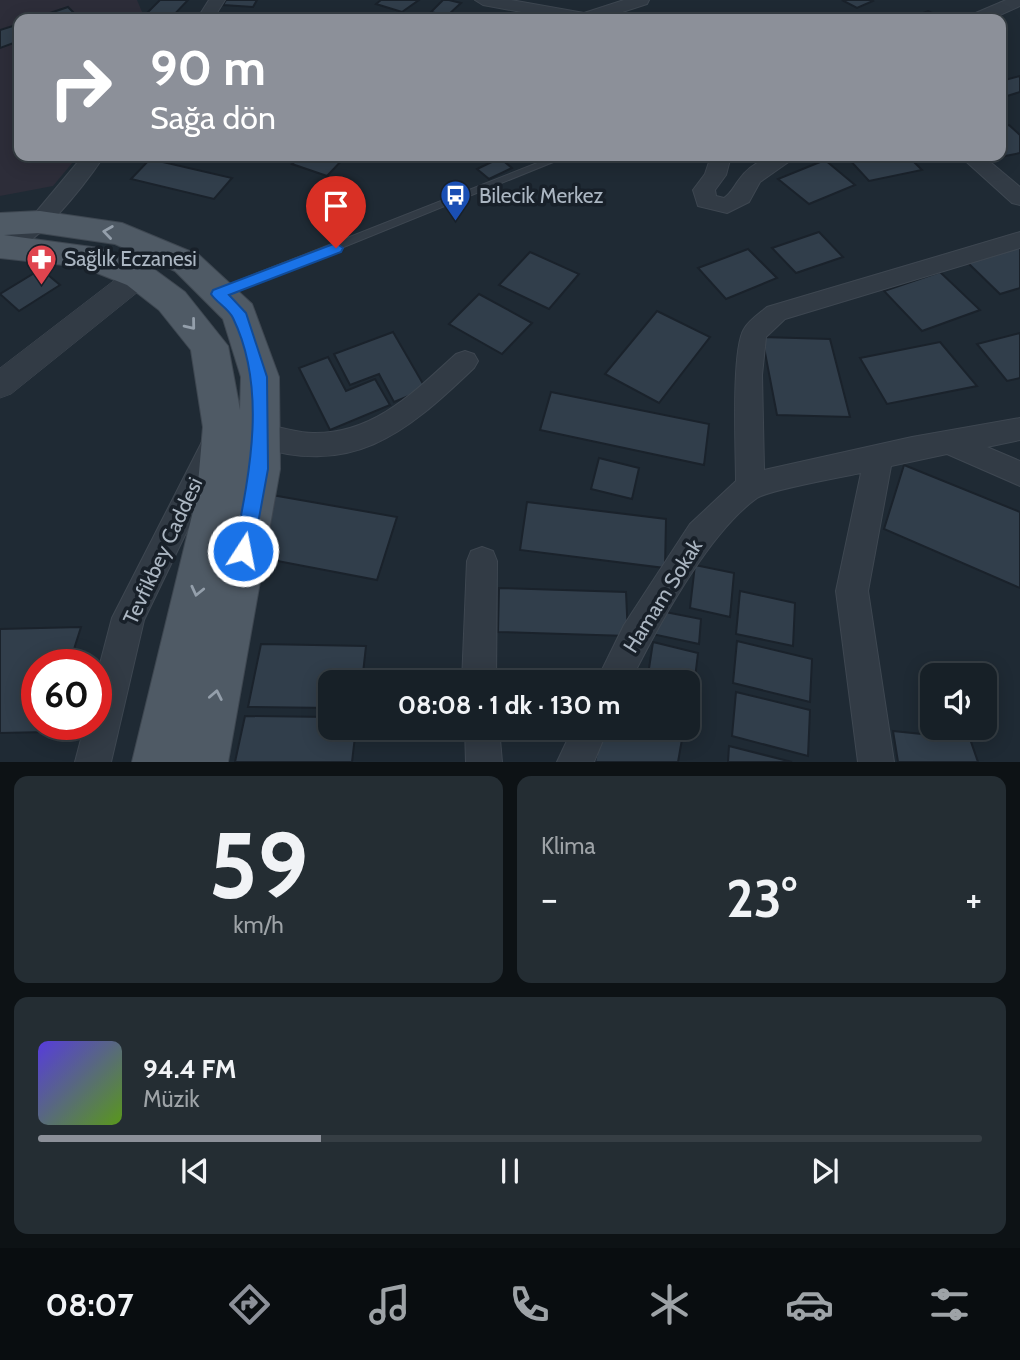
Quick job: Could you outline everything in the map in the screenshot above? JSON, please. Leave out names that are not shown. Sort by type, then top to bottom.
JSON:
[{"type":"main road","points":[[1,238],[40,222],[122,234],[187,263],[239,313],[260,377],[219,495],[158,761]]},
{"type":"main road","points":[[1,238],[88,256],[138,276],[219,294]]},
{"type":"main road","points":[[138,276],[172,301],[209,346],[241,431],[259,469],[202,761]]},
{"type":"street","points":[[482,0],[558,14]]},
{"type":"street","points":[[600,14],[641,0]]},
{"type":"street","points":[[988,14],[1020,0]]},
{"type":"street","points":[[40,222],[90,161]]},
{"type":"street","points":[[720,161],[715,176],[704,190],[706,201],[727,206],[741,197],[744,185],[776,161]]},
{"type":"street","points":[[976,161],[1020,198]]},
{"type":"street","points":[[1020,240],[776,313],[754,333],[749,374],[750,486],[878,459],[912,449],[952,444],[1020,429]]},
{"type":"street","points":[[0,385],[138,276]]},
{"type":"street","points":[[241,431],[312,445],[339,443],[374,433],[399,422],[465,361]]},
{"type":"street","name":"Tevfikbey Caddesi","points":[[93,761],[128,618],[241,431]]},
{"type":"street","points":[[952,444],[1020,474]]},
{"type":"street","points":[[876,761],[852,591],[878,459]]},
{"type":"street","name":"Hamam Sokak","points":[[619,670],[636,636],[701,534],[750,486]]},
{"type":"street","points":[[479,670],[482,561]]},
{"type":"street","points":[[483,740],[484,761]]},
{"type":"street","points":[[575,761],[586,740]]},
{"type":"lane","points":[[219,294],[551,161]]},
{"type":"shaded area","points":[[0,0],[137,0],[143,14],[14,14],[14,161],[74,161],[53,186],[0,196]]},
{"type":"building","points":[[160,0],[188,0],[175,14],[146,14]]},
{"type":"building","points":[[226,0],[257,0],[253,7],[223,5]]},
{"type":"building","points":[[381,0],[419,0],[402,12],[376,4]]},
{"type":"building","points":[[443,0],[461,3],[449,14],[431,12]]},
{"type":"building","points":[[842,0],[872,0],[873,1],[857,8]]},
{"type":"building","points":[[68,7],[75,14],[47,14]]},
{"type":"building","points":[[14,26],[14,43],[0,48],[0,30]]},
{"type":"building","points":[[1020,76],[1020,92],[1006,96],[1006,80]]},
{"type":"building","points":[[1009,125],[1020,135],[1020,153],[1006,156],[1006,126]]},
{"type":"building","points":[[148,161],[232,178],[214,199],[131,179]]},
{"type":"building","points":[[295,161],[341,161],[327,176],[292,164]]},
{"type":"building","points":[[494,161],[504,161],[512,168],[489,179],[477,169]]},
{"type":"building","points":[[826,161],[855,185],[809,204],[778,179]]},
{"type":"building","points":[[851,161],[913,161],[922,170],[869,181]]},
{"type":"building","points":[[819,232],[843,257],[796,273],[772,248]]},
{"type":"building","points":[[1020,246],[1020,288],[1000,294],[967,262]]},
{"type":"building","points":[[748,249],[777,278],[726,299],[698,268]]},
{"type":"building","points":[[530,252],[579,274],[549,309],[499,285]]},
{"type":"building","points":[[41,269],[60,285],[19,311],[0,294]]},
{"type":"building","points":[[940,272],[980,310],[922,331],[884,291]]},
{"type":"building","points":[[479,294],[532,323],[502,354],[449,324]]},
{"type":"building","points":[[657,311],[710,337],[659,403],[605,374]]},
{"type":"building","points":[[393,332],[426,389],[394,402],[379,374],[350,385],[334,354]]},
{"type":"building","points":[[1020,333],[1020,378],[1007,381],[977,344]]},
{"type":"building","points":[[762,337],[830,339],[850,417],[777,415]]},
{"type":"building","points":[[940,342],[977,386],[887,404],[860,358]]},
{"type":"building","points":[[328,357],[346,391],[375,379],[390,405],[330,430],[299,368]]},
{"type":"building","points":[[551,392],[709,424],[704,465],[540,430]]},
{"type":"building","points":[[599,458],[639,468],[632,499],[591,489]]},
{"type":"building","points":[[904,465],[1020,512],[1020,588],[884,529]]},
{"type":"building","points":[[272,495],[397,517],[377,580],[246,555]]},
{"type":"building","points":[[527,502],[666,519],[665,568],[520,550]]},
{"type":"building","points":[[695,565],[734,573],[730,617],[690,608]]},
{"type":"building","points":[[499,588],[626,592],[628,636],[498,632]]},
{"type":"building","points":[[740,591],[795,603],[793,646],[736,634]]},
{"type":"building","points":[[655,610],[701,619],[699,644],[652,634]]},
{"type":"building","points":[[81,627],[74,649],[21,649],[21,733],[0,733],[0,629]]},
{"type":"building","points":[[737,641],[812,659],[810,702],[733,683]]},
{"type":"building","points":[[653,642],[698,653],[696,670],[649,670]]},
{"type":"building","points":[[261,644],[366,646],[363,670],[318,670],[318,708],[248,707]]},
{"type":"building","points":[[736,692],[810,710],[808,756],[732,736]]},
{"type":"building","points":[[245,716],[318,717],[318,740],[355,740],[352,762],[235,762]]},
{"type":"building","points":[[893,731],[920,734],[920,740],[970,740],[978,762],[898,762]]},
{"type":"building","points":[[600,740],[682,740],[678,762],[595,762]]},
{"type":"building","points":[[729,746],[792,762],[728,762]]},
{"type":"place","name":"Bilecik Merkez","points":[[456,223]]},
{"type":"place","name":"Sağlık Eczanesi","points":[[41,286]]},
{"type":"route","points":[[243,551],[259,469],[260,377],[239,313],[219,294],[336,248]]}]
